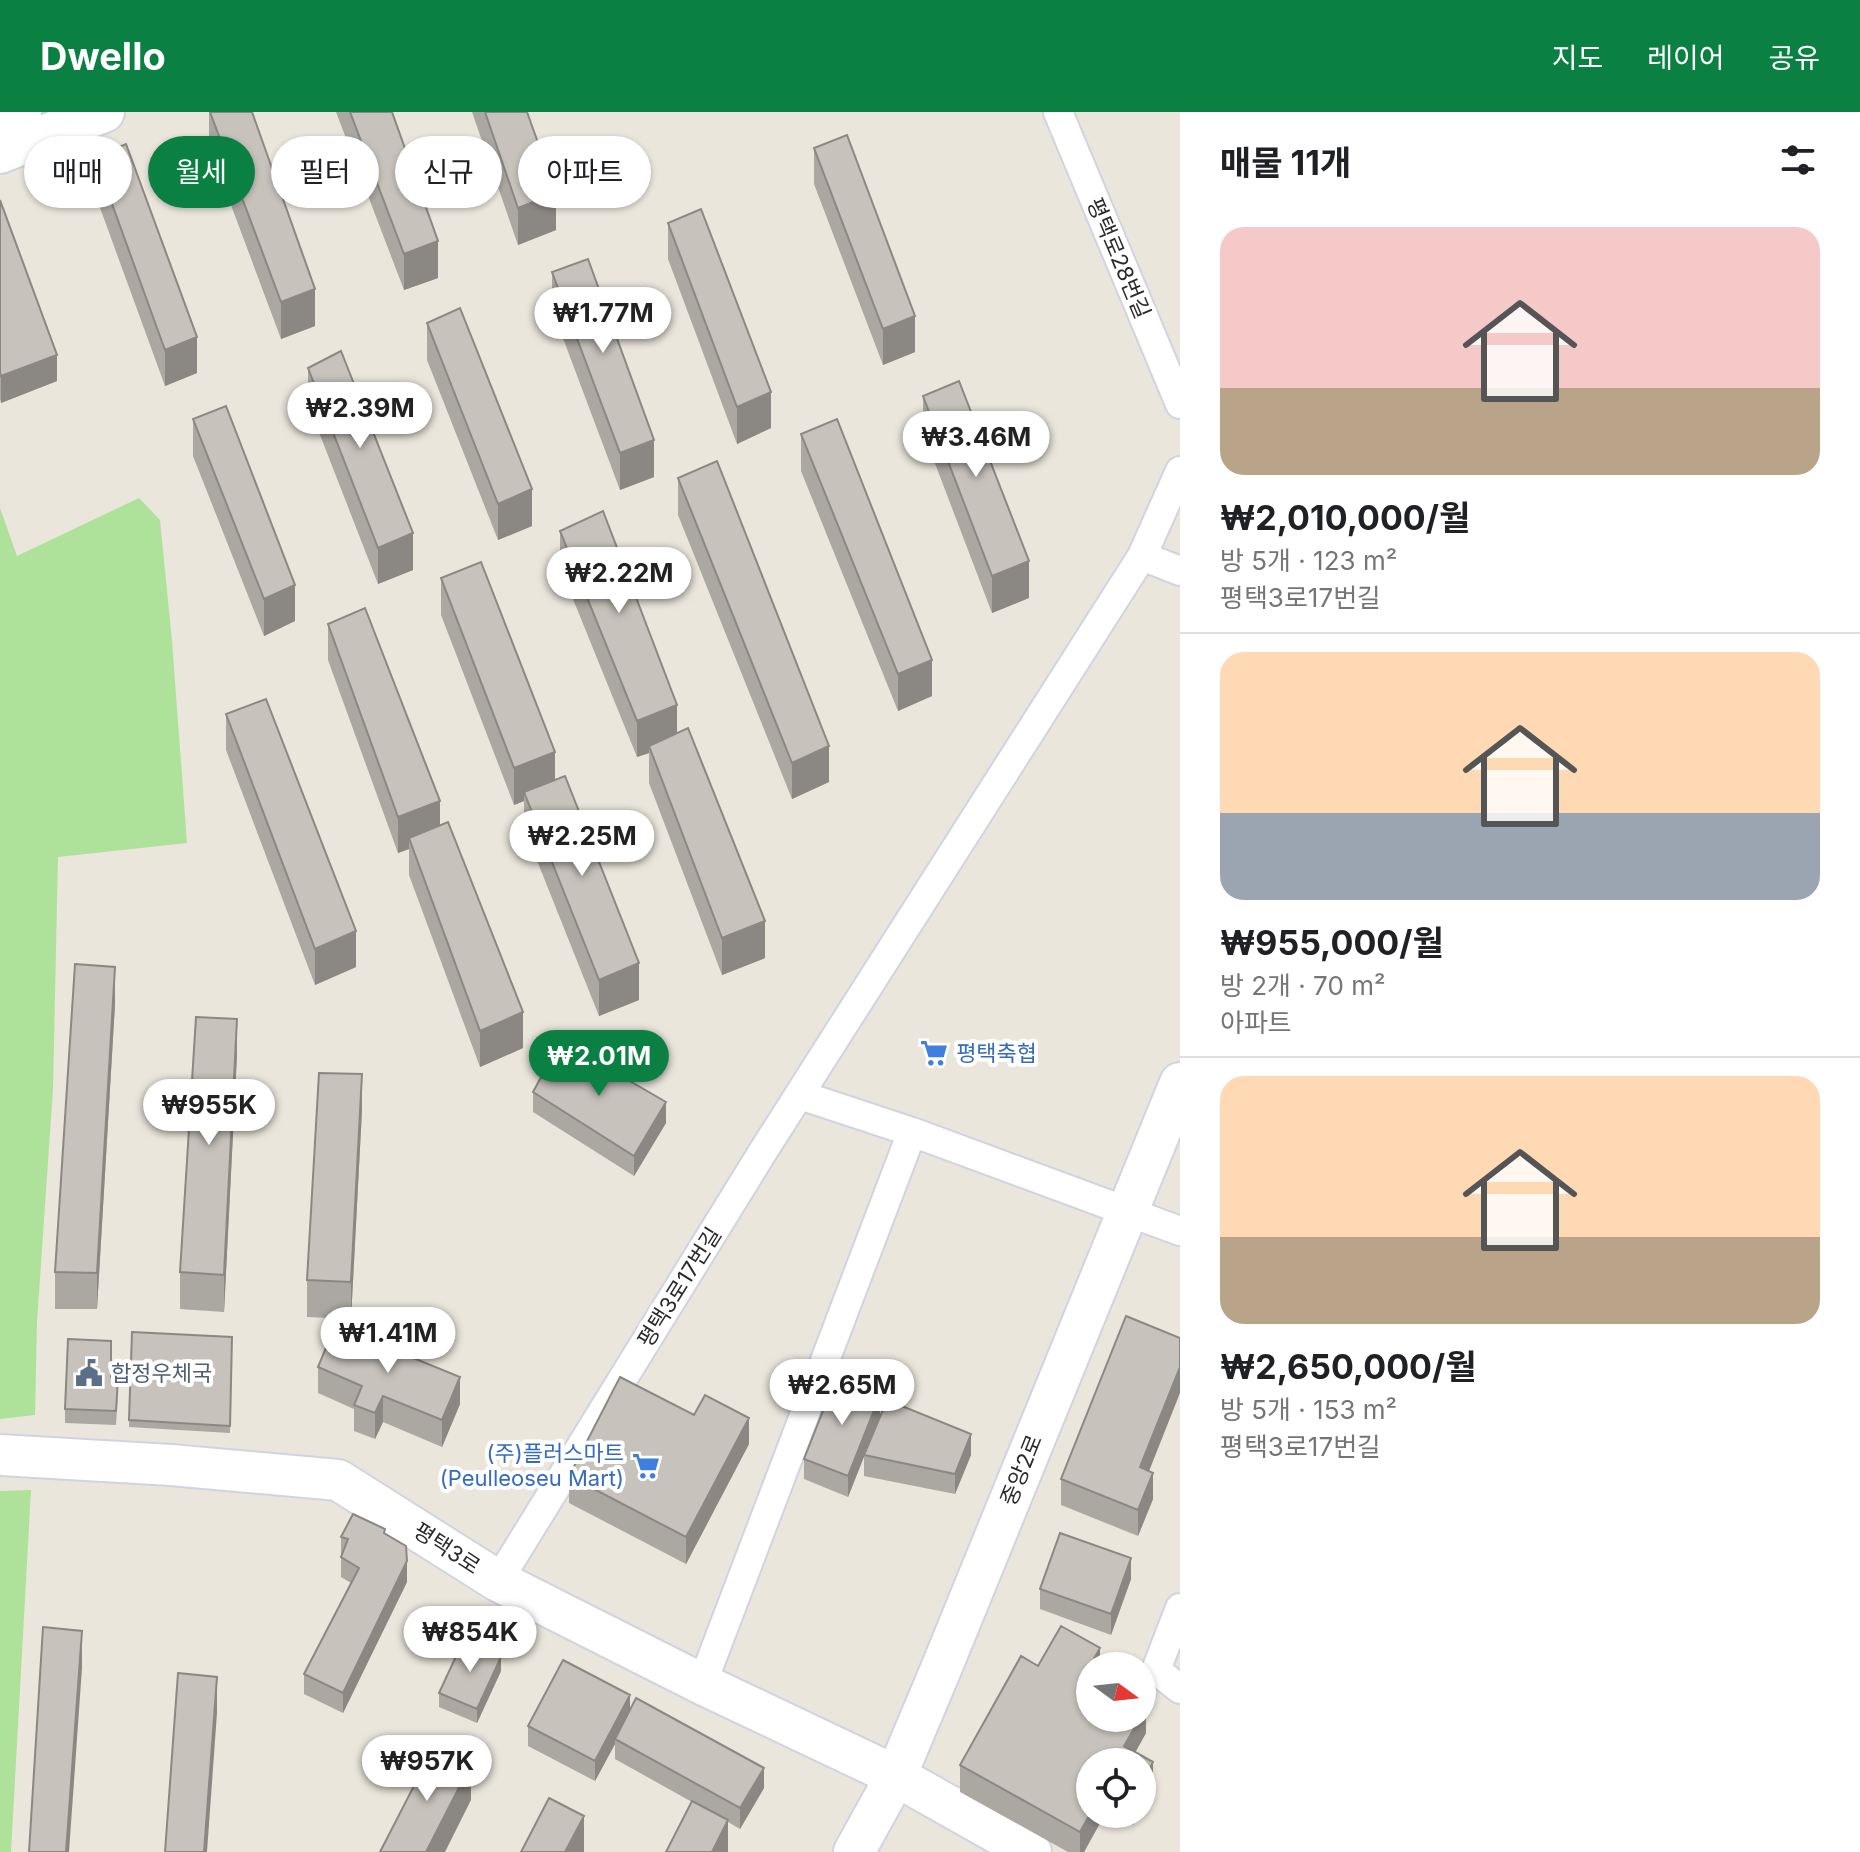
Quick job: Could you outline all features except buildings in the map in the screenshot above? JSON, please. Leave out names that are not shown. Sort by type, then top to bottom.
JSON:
[{"type":"street","points":[[0,121],[21,112]]},
{"type":"street","points":[[0,153],[104,112]]},
{"type":"street","name":"평택로28번길","points":[[1058,112],[1180,404]]},
{"type":"street","points":[[1180,471],[1142,556],[1180,571]]},
{"type":"street","name":"평택3로17번길","points":[[498,1581],[754,1166],[1142,556]]},
{"type":"street","name":"중앙2로","points":[[854,1852],[896,1776],[1180,1083]]},
{"type":"street","points":[[800,1095],[912,1132],[1180,1231]]},
{"type":"street","points":[[702,1684],[912,1132]]},
{"type":"street","name":"평택3로","points":[[0,1455],[171,1465],[338,1480],[498,1581],[702,1684],[896,1776],[1031,1852]]},
{"type":"street","points":[[1180,1608],[1156,1670],[1180,1689]]},
{"type":"green space","points":[[139,498],[160,520],[187,843],[58,857],[53,1089],[37,1322],[35,1415],[0,1419],[0,508],[17,556]]},
{"type":"green space","points":[[31,1490],[11,1852],[0,1852],[0,1491]]},
{"type":"place","name":"평택축협","points":[[934,1053]]},
{"type":"place","name":"합정우체국","points":[[89,1373]]},
{"type":"place","name":"(주)플러스마트 (Peulleoseu Mart)","points":[[646,1466]]}]
